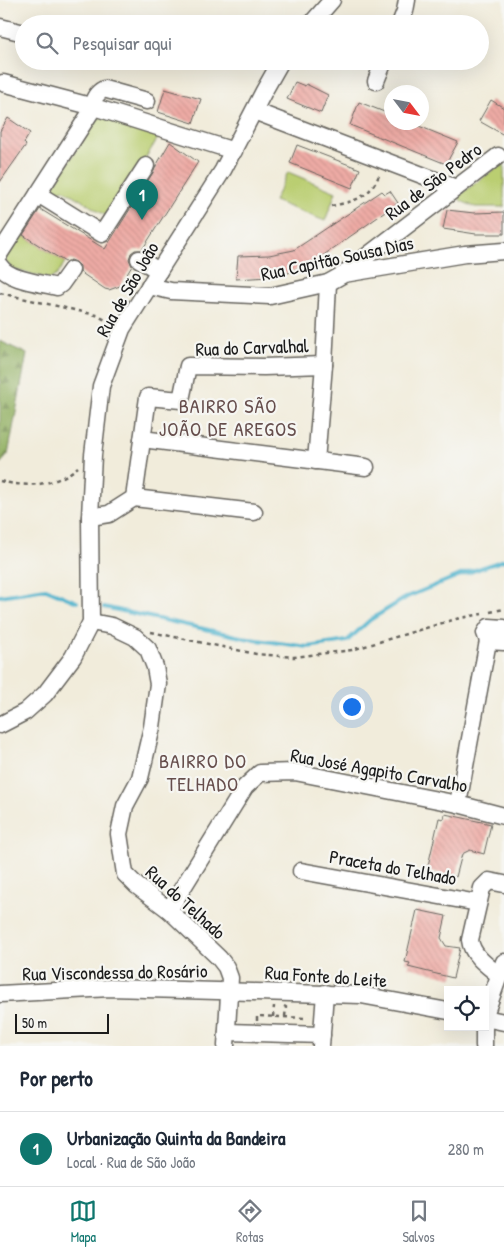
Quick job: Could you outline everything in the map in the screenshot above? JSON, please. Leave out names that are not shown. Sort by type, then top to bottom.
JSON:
[{"type":"street","points":[[319,15],[332,0]]},
{"type":"street","points":[[403,15],[407,0]]},
{"type":"street","points":[[0,27],[15,31]]},
{"type":"street","name":"Rua de São João","points":[[91,622],[90,517],[92,455],[101,386],[122,329],[224,170],[276,70]]},
{"type":"street","points":[[376,80],[380,70]]},
{"type":"street","points":[[3,82],[234,150]]},
{"type":"street","points":[[0,253],[93,107],[95,96],[104,89],[147,101]]},
{"type":"street","points":[[254,111],[456,188]]},
{"type":"street","name":"Rua de São Pedro","points":[[344,274],[498,156]]},
{"type":"street","points":[[38,194],[102,234],[146,166]]},
{"type":"street","name":"Rua Capitão Sousa Dias","points":[[149,286],[171,291],[270,296],[328,283],[344,274],[465,254],[504,251]]},
{"type":"street","points":[[139,259],[159,271]]},
{"type":"street","points":[[0,266],[3,272],[11,276],[56,287],[61,284],[71,270]]},
{"type":"street","points":[[316,461],[324,365],[328,283]]},
{"type":"street","name":"Rua do Carvalhal","points":[[134,498],[148,397],[181,400],[188,366],[264,367],[324,365]]},
{"type":"street","points":[[142,439],[366,467]]},
{"type":"street","points":[[90,517],[109,514],[134,498],[254,512]]},
{"type":"street","points":[[0,725],[25,712],[45,694],[73,657],[91,622],[112,626],[130,635]]},
{"type":"street","points":[[458,804],[496,641],[486,633],[489,627],[504,628]]},
{"type":"street","name":"Rua do Telhado","points":[[130,635],[148,649],[155,667],[158,684],[152,727],[140,778],[125,806],[119,834],[125,874],[137,886],[169,910],[226,967],[230,978],[227,1039]]},
{"type":"street","name":"Rua José Agapito Carvalho","points":[[169,910],[245,787],[260,773],[296,772],[458,804],[504,816]]},
{"type":"street","name":"Praceta do Telhado","points":[[301,871],[478,903]]},
{"type":"street","points":[[489,1006],[502,969],[475,954],[470,940],[482,888],[489,881],[504,884]]},
{"type":"street","name":"Rua Viscondessa do Rosário","points":[[0,994],[110,988],[230,991]]},
{"type":"street","name":"Rua Fonte do Leite","points":[[230,991],[361,995],[444,1010]]},
{"type":"street","points":[[227,1039],[321,1040],[325,993]]},
{"type":"street","points":[[489,1018],[504,1022]]},
{"type":"street","points":[[484,1031],[484,1046]]},
{"type":"path","points":[[331,206],[352,202],[367,194],[377,181],[384,162]]},
{"type":"path","points":[[0,293],[96,315],[122,329]]},
{"type":"path","points":[[0,481],[13,484],[38,485],[72,472],[92,455]]},
{"type":"path","points":[[130,635],[141,631],[156,632],[256,654],[294,657],[317,656],[352,650],[456,619],[504,609]]},
{"type":"path","points":[[273,1017],[274,1006]]},
{"type":"path","points":[[285,1017],[286,1006]]},
{"type":"green space","points":[[102,117],[160,135],[108,217],[63,189],[56,193],[51,190],[95,120]]},
{"type":"green space","points":[[504,162],[504,207],[475,207],[461,201],[458,196]]},
{"type":"green space","points":[[288,172],[336,192],[325,221],[274,201]]},
{"type":"green space","points":[[21,234],[65,262],[57,275],[50,279],[12,269],[5,261],[5,257]]},
{"type":"green space","points":[[0,341],[27,354],[8,455],[0,464]]},
{"type":"building","points":[[295,82],[305,86],[306,84],[328,95],[321,113],[287,99]]},
{"type":"building","points":[[165,89],[201,99],[193,123],[158,112]]},
{"type":"building","points":[[491,100],[504,108],[504,135],[479,121]]},
{"type":"building","points":[[359,102],[384,112],[384,130],[429,130],[458,142],[446,164],[350,125]]},
{"type":"building","points":[[8,118],[30,133],[24,143],[26,145],[0,182],[0,131]]},
{"type":"building","points":[[170,142],[198,162],[142,250],[135,250],[131,253],[129,259],[132,266],[120,286],[109,290],[105,289],[80,272],[80,266],[76,262],[71,260],[65,262],[23,235],[40,209],[105,249]]},
{"type":"building","points":[[297,145],[360,169],[352,188],[290,163]]},
{"type":"building","points":[[382,191],[385,194],[390,191],[398,203],[318,259],[288,273],[269,277],[236,279],[238,256],[269,255],[294,250]]},
{"type":"building","points":[[447,210],[474,213],[504,212],[504,234],[476,234],[443,229]]},
{"type":"building","points":[[445,814],[491,824],[484,854],[470,850],[462,854],[456,877],[427,870],[439,818],[444,819]]},
{"type":"building","points":[[417,910],[446,916],[441,938],[446,946],[460,948],[453,978],[408,967],[410,963],[405,962]]},
{"type":"waterway","points":[[104,607],[250,639],[308,647],[347,641],[370,620],[407,597],[504,560]]},
{"type":"waterway","points":[[0,596],[46,589],[77,602]]},
{"type":"place","name":"Urbanização Quinta da Bandeira","points":[[142,220]]},
{"type":"district","name":"BAIRRO SÃO JOÃO DE AREGOS","points":[[228,416]]},
{"type":"district","name":"BAIRRO DO TELHADO","points":[[203,772]]}]
